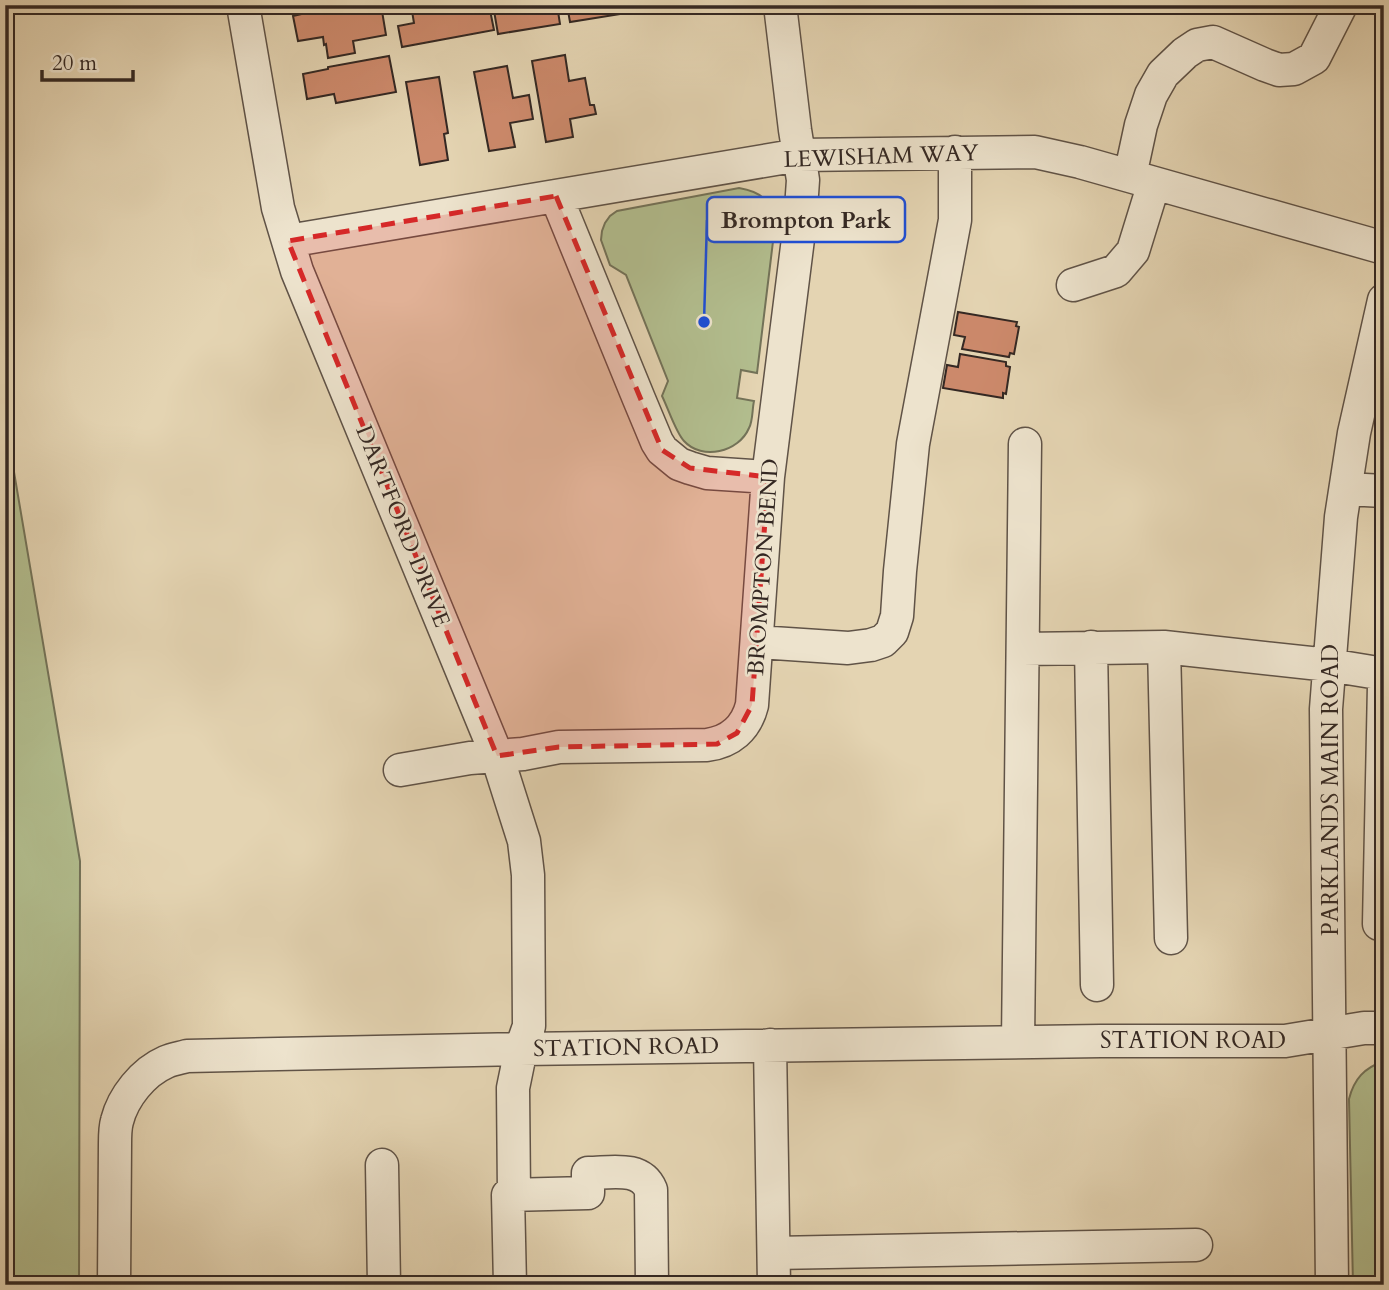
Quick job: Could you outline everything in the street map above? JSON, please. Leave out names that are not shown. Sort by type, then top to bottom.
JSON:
[{"type":"street","name":"DARTFORD DRIVE","points":[[243,5],[278,208],[297,271],[497,757],[524,841],[528,875],[529,1026],[513,1088],[514,1195],[508,1195],[510,1285]]},
{"type":"street","name":"BROMPTON BEND","points":[[400,770],[559,747],[717,744],[737,733],[750,716],[768,477],[803,180],[780,5]]},
{"type":"street","points":[[1073,285],[1116,271],[1133,251],[1142,179],[1141,125],[1151,95],[1163,74],[1197,45],[1213,42],[1279,70],[1294,69],[1314,58],[1341,5]]},
{"type":"street","points":[[757,642],[848,648],[883,641],[892,632],[897,616],[913,444],[955,220],[955,152]]},
{"type":"street","name":"LEWISHAM WAY","points":[[288,241],[799,155],[1035,152],[1142,179],[1384,248]]},
{"type":"street","points":[[556,196],[662,450],[679,464],[707,473],[768,477]]},
{"type":"street","name":"PARKLANDS MAIN ROAD","points":[[1332,1285],[1326,709],[1340,530],[1354,433],[1377,365],[1384,300]]},
{"type":"street","points":[[1018,1042],[1025,444]]},
{"type":"street","points":[[1346,489],[1384,491]]},
{"type":"street","points":[[1091,647],[1097,985]]},
{"type":"street","points":[[1023,649],[1164,647],[1329,665],[1384,674]]},
{"type":"street","points":[[1164,647],[1171,938]]},
{"type":"street","points":[[1379,924],[1384,685]]},
{"type":"street","name":"STATION ROAD","points":[[114,1285],[117,1121],[134,1087],[150,1071],[165,1062],[187,1056],[770,1045],[1285,1041],[1364,1028],[1384,1028]]},
{"type":"street","points":[[770,1045],[774,1285]]},
{"type":"street","points":[[382,1165],[384,1285]]},
{"type":"street","points":[[514,1195],[588,1194],[588,1173],[632,1172],[639,1175],[651,1190],[652,1285]]},
{"type":"street","points":[[774,1253],[1196,1245]]},
{"type":"highlighted area","points":[[556,196],[662,450],[690,468],[768,477],[752,705],[737,733],[717,744],[559,747],[497,756],[288,241]]},
{"type":"green space","points":[[739,188],[754,192],[765,199],[775,225],[757,373],[741,370],[737,398],[754,401],[751,422],[744,436],[729,448],[700,451],[684,441],[678,432],[662,396],[668,381],[626,275],[610,265],[601,240],[602,231],[610,216],[617,211]]},
{"type":"green space","points":[[5,419],[80,861],[79,1285],[5,1285]]},
{"type":"green space","points":[[1384,1061],[1384,1285],[1353,1285],[1349,1099],[1361,1075]]},
{"type":"building","points":[[340,5],[381,5],[386,35],[353,41],[355,53],[328,58],[323,37],[298,41],[293,16]]},
{"type":"building","points":[[443,5],[463,5],[464,8],[489,5],[494,30],[402,47],[398,26],[414,23],[412,11]]},
{"type":"building","points":[[493,5],[557,5],[560,24],[498,34]]},
{"type":"building","points":[[567,5],[632,5],[633,12],[570,22]]},
{"type":"building","points":[[565,55],[569,81],[585,78],[590,105],[594,105],[596,114],[570,119],[573,137],[546,142],[532,61]]},
{"type":"building","points":[[389,56],[396,92],[336,103],[334,94],[307,99],[303,74]]},
{"type":"building","points":[[507,66],[513,98],[529,95],[533,119],[510,123],[515,147],[489,151],[474,72]]},
{"type":"building","points":[[439,77],[448,133],[444,134],[448,160],[420,165],[406,82]]},
{"type":"building","points":[[958,312],[1017,322],[1016,326],[1019,327],[1014,354],[1010,353],[1009,357],[962,349],[965,337],[954,335]]},
{"type":"building","points":[[960,354],[1006,362],[1006,366],[1010,367],[1003,398],[943,388],[947,365],[958,367]]},
{"type":"place","name":"Brompton Park","points":[[704,322]]}]
